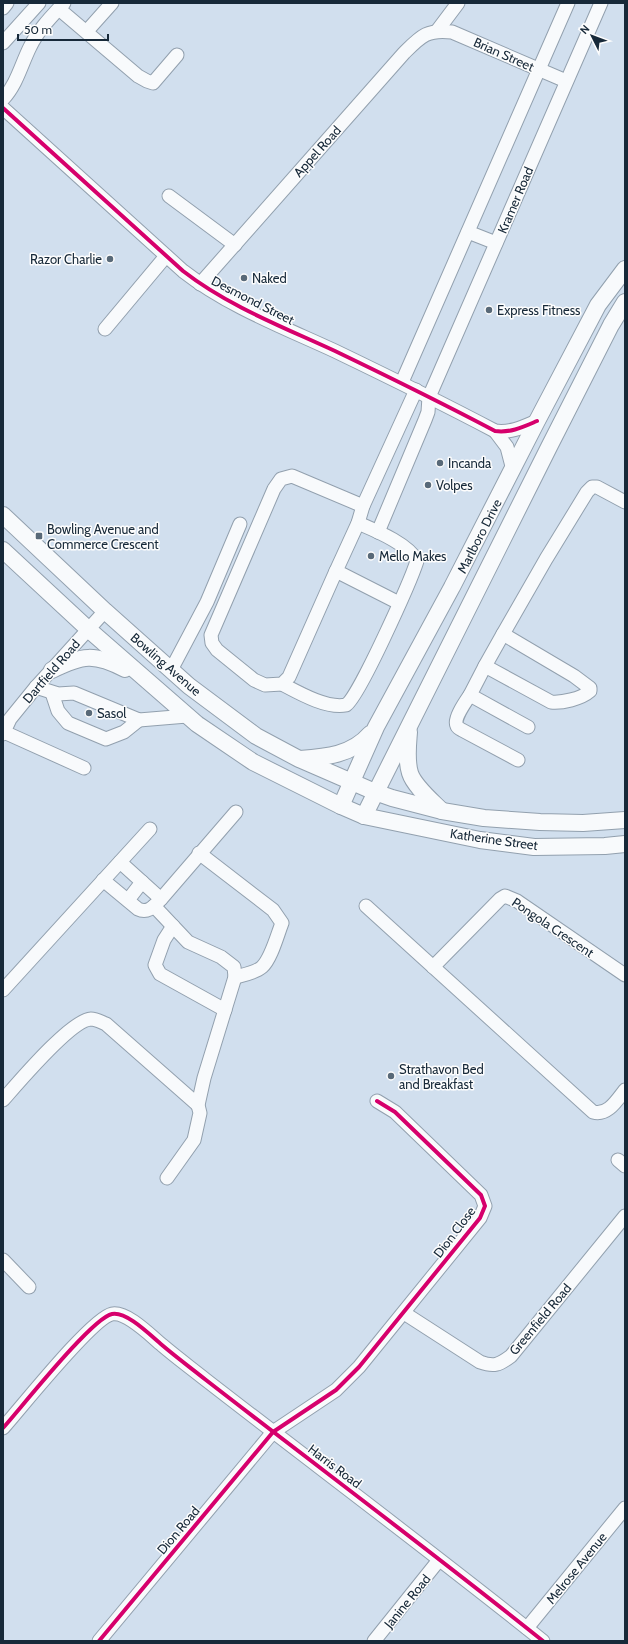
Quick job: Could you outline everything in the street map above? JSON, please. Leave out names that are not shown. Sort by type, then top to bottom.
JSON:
[{"type":"main road","name":"Marlboro Drive","points":[[341,806],[350,782],[376,727],[452,588],[598,305],[625,269]]},
{"type":"main road","name":"Marlboro Drive","points":[[364,816],[549,447],[611,325],[625,302]]},
{"type":"main road","name":"Bowling Avenue","points":[[3,515],[105,611],[189,686],[256,736],[299,759],[350,782]]},
{"type":"main road","name":"Bowling Avenue","points":[[3,550],[142,678],[186,716],[253,762],[364,816]]},
{"type":"main road","points":[[52,670],[69,662],[83,658],[99,658],[109,661],[142,678]]},
{"type":"main road","points":[[299,759],[323,757],[352,750],[367,738],[376,727]]},
{"type":"main road","points":[[409,727],[407,753],[410,774],[423,792],[442,811]]},
{"type":"main road","name":"Katherine Street","points":[[350,782],[392,798],[442,811],[484,818],[583,823],[625,820]]},
{"type":"main road","name":"Katherine Street","points":[[364,816],[480,840],[534,847],[605,846],[625,844]]},
{"type":"street","points":[[3,8],[7,3]]},
{"type":"street","points":[[3,43],[39,3]]},
{"type":"street","points":[[87,31],[112,3]]},
{"type":"street","points":[[439,31],[458,3]]},
{"type":"street","points":[[402,382],[568,3]]},
{"type":"street","name":"Kramer Road","points":[[378,532],[425,420],[428,412],[429,397],[601,3]]},
{"type":"street","points":[[3,99],[14,84],[36,36],[61,6],[138,76],[147,81],[153,83],[177,55]]},
{"type":"street","name":"Brian Street","points":[[439,31],[452,32],[466,37],[566,81]]},
{"type":"street","name":"Appel Road","points":[[200,284],[404,53],[424,34],[439,31]]},
{"type":"street","name":"Desmond Street","points":[[3,108],[166,256],[200,284],[280,326],[402,382],[495,431],[507,447],[513,470]]},
{"type":"street","points":[[169,196],[234,245]]},
{"type":"street","points":[[468,232],[496,243]]},
{"type":"street","points":[[104,329],[166,256]]},
{"type":"street","points":[[282,684],[289,677],[358,523],[363,506],[416,390]]},
{"type":"street","points":[[495,431],[511,431],[537,421]]},
{"type":"street","points":[[358,523],[378,532],[411,552],[417,561],[374,657],[350,703],[342,706],[334,706],[303,695],[282,684],[265,685],[254,680],[217,650],[212,643],[211,635],[225,613],[247,564],[274,489],[281,479],[292,476],[363,506]]},
{"type":"street","points":[[518,760],[456,726],[457,716],[546,559],[587,492],[592,487],[597,487],[625,502]]},
{"type":"street","points":[[171,670],[207,602],[240,524]]},
{"type":"street","points":[[336,571],[399,603]]},
{"type":"street","name":"Dartfield Road","points":[[4,733],[7,718],[105,611]]},
{"type":"street","points":[[485,666],[551,702],[558,703],[586,695],[590,691],[590,688],[574,676],[503,634]]},
{"type":"street","points":[[36,687],[58,694],[74,693],[139,720],[186,716]]},
{"type":"street","points":[[52,693],[58,711],[63,719],[68,723],[106,739],[124,732],[139,720]]},
{"type":"street","points":[[470,695],[528,727]]},
{"type":"street","points":[[4,733],[84,768]]},
{"type":"street","points":[[103,880],[143,911],[149,910],[236,812]]},
{"type":"street","points":[[3,990],[150,829]]},
{"type":"street","points":[[199,853],[273,910],[282,923],[268,959],[262,967],[235,977]]},
{"type":"street","points":[[120,862],[142,882],[173,926],[188,942],[228,962],[234,967],[235,977],[210,1056],[198,1105],[200,1113],[194,1140],[167,1178]]},
{"type":"street","points":[[128,900],[142,882]]},
{"type":"street","name":"Pongola Crescent","points":[[432,967],[500,899],[505,896],[517,901],[625,975]]},
{"type":"street","points":[[366,906],[593,1112],[600,1114],[605,1111],[625,1090]]},
{"type":"street","points":[[173,926],[164,940],[155,965],[160,974],[225,1010]]},
{"type":"street","points":[[3,1100],[51,1047],[84,1022],[91,1020],[106,1024],[198,1105]]},
{"type":"street","name":"Dion Close","points":[[377,1101],[395,1112],[481,1195],[485,1206],[480,1218],[404,1313]]},
{"type":"street","name":"Greenfield Road","points":[[404,1313],[480,1362],[489,1365],[496,1365],[511,1356],[625,1216]]},
{"type":"street","points":[[3,1260],[29,1287]]},
{"type":"street","points":[[273,1432],[336,1390],[360,1367],[404,1313]]},
{"type":"street","name":"Harris Road","points":[[3,1428],[102,1318],[111,1314],[120,1314],[140,1326],[162,1346],[347,1487],[543,1641]]},
{"type":"street","name":"Dion Road","points":[[99,1641],[273,1432]]},
{"type":"street","name":"Melrose Avenue","points":[[527,1628],[625,1508]]},
{"type":"street","name":"Janine Road","points":[[374,1641],[439,1560]]},
{"type":"cycle path","points":[[3,108],[183,271],[218,295],[256,315],[395,380],[495,431],[512,430],[537,421]]},
{"type":"cycle path","points":[[99,1641],[273,1432],[336,1390],[359,1367],[480,1218],[485,1206],[481,1195],[395,1112],[377,1101]]},
{"type":"cycle path","points":[[3,1428],[73,1347],[102,1319],[112,1314],[125,1316],[543,1641]]},
{"type":"place","name":"Razor Charlie","points":[[110,259]]},
{"type":"place","name":"Naked","points":[[244,278]]},
{"type":"place","name":"Express Fitness","points":[[489,310]]},
{"type":"place","name":"Incanda","points":[[440,463]]},
{"type":"place","name":"Volpes","points":[[428,485]]},
{"type":"place","name":"Bowling Avenue and Commerce Crescent","points":[[39,536]]},
{"type":"place","name":"Mello Makes","points":[[371,556]]},
{"type":"place","name":"Sasol","points":[[89,713]]},
{"type":"place","name":"Strathavon Bed and Breakfast","points":[[391,1076]]}]
